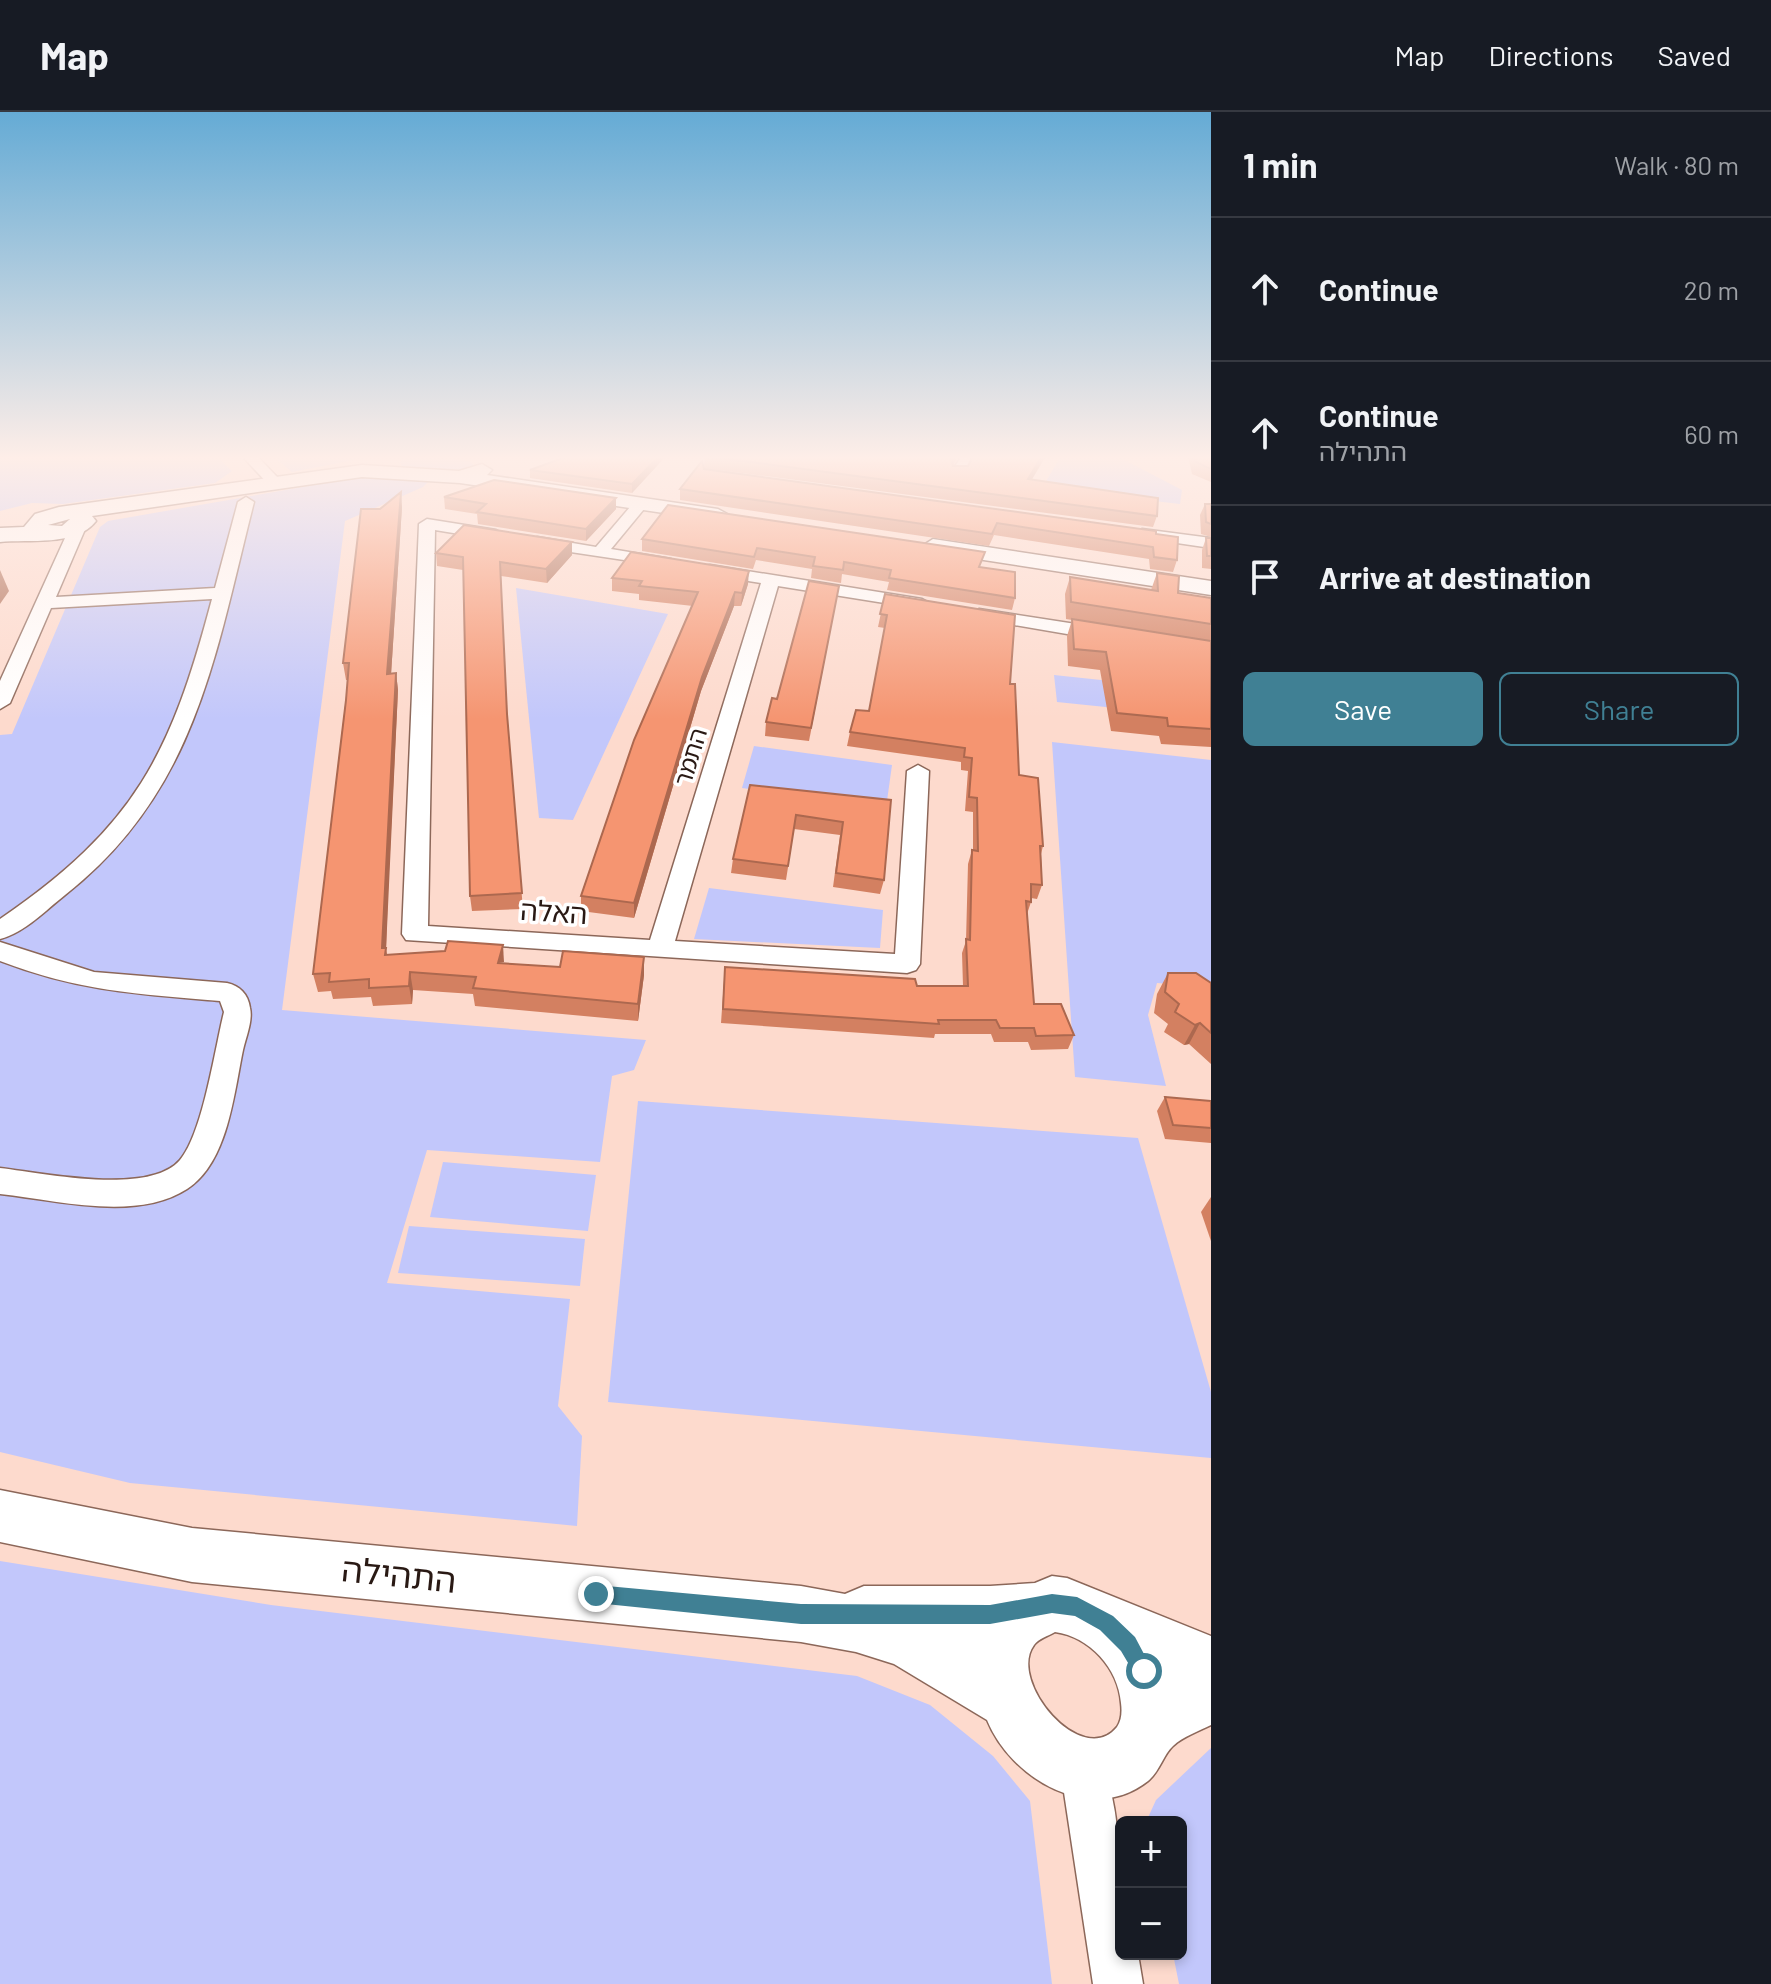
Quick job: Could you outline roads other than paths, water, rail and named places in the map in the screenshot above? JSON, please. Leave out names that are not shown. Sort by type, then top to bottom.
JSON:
[{"type":"street","points":[[64,543],[68,553]]},
{"type":"street","points":[[0,703],[71,543]]},
{"type":"street","points":[[0,931],[90,862],[147,796],[178,738],[235,543]]},
{"type":"street","name":"האלה","points":[[426,543],[415,934],[907,964],[918,771]]},
{"type":"street","name":"האלה","points":[[547,543],[600,552]]},
{"type":"street","points":[[600,552],[607,543]]},
{"type":"street","points":[[911,545],[1211,588],[1025,568],[911,545]]},
{"type":"street","points":[[600,552],[935,607]]},
{"type":"street","name":"התמר","points":[[660,949],[771,580]]},
{"type":"street","points":[[46,603],[221,593]]},
{"type":"street","points":[[965,611],[1132,639]]},
{"type":"street","points":[[0,951],[49,970],[94,981],[227,992],[235,1000],[238,1012],[204,1142],[190,1169],[171,1184],[144,1190],[100,1191],[0,1181]]},
{"type":"street","name":"התהילה","points":[[0,1516],[192,1555],[801,1614],[856,1624],[907,1640],[1005,1698]]},
{"type":"street","points":[[1106,1623],[1128,1644],[1144,1671],[1151,1699],[1151,1725],[1141,1748],[1122,1764],[1098,1770],[1069,1765],[1043,1749],[1020,1726],[1005,1698],[999,1669],[1001,1645],[1012,1624],[1029,1609],[1052,1604],[1077,1607],[1106,1623],[1211,1665]]},
{"type":"street","name":"התהילה","points":[[801,1614],[990,1614],[1029,1609]]},
{"type":"street","points":[[1151,1725],[1211,1693]]},
{"type":"street","points":[[1082,1766],[1118,1984]]}]
